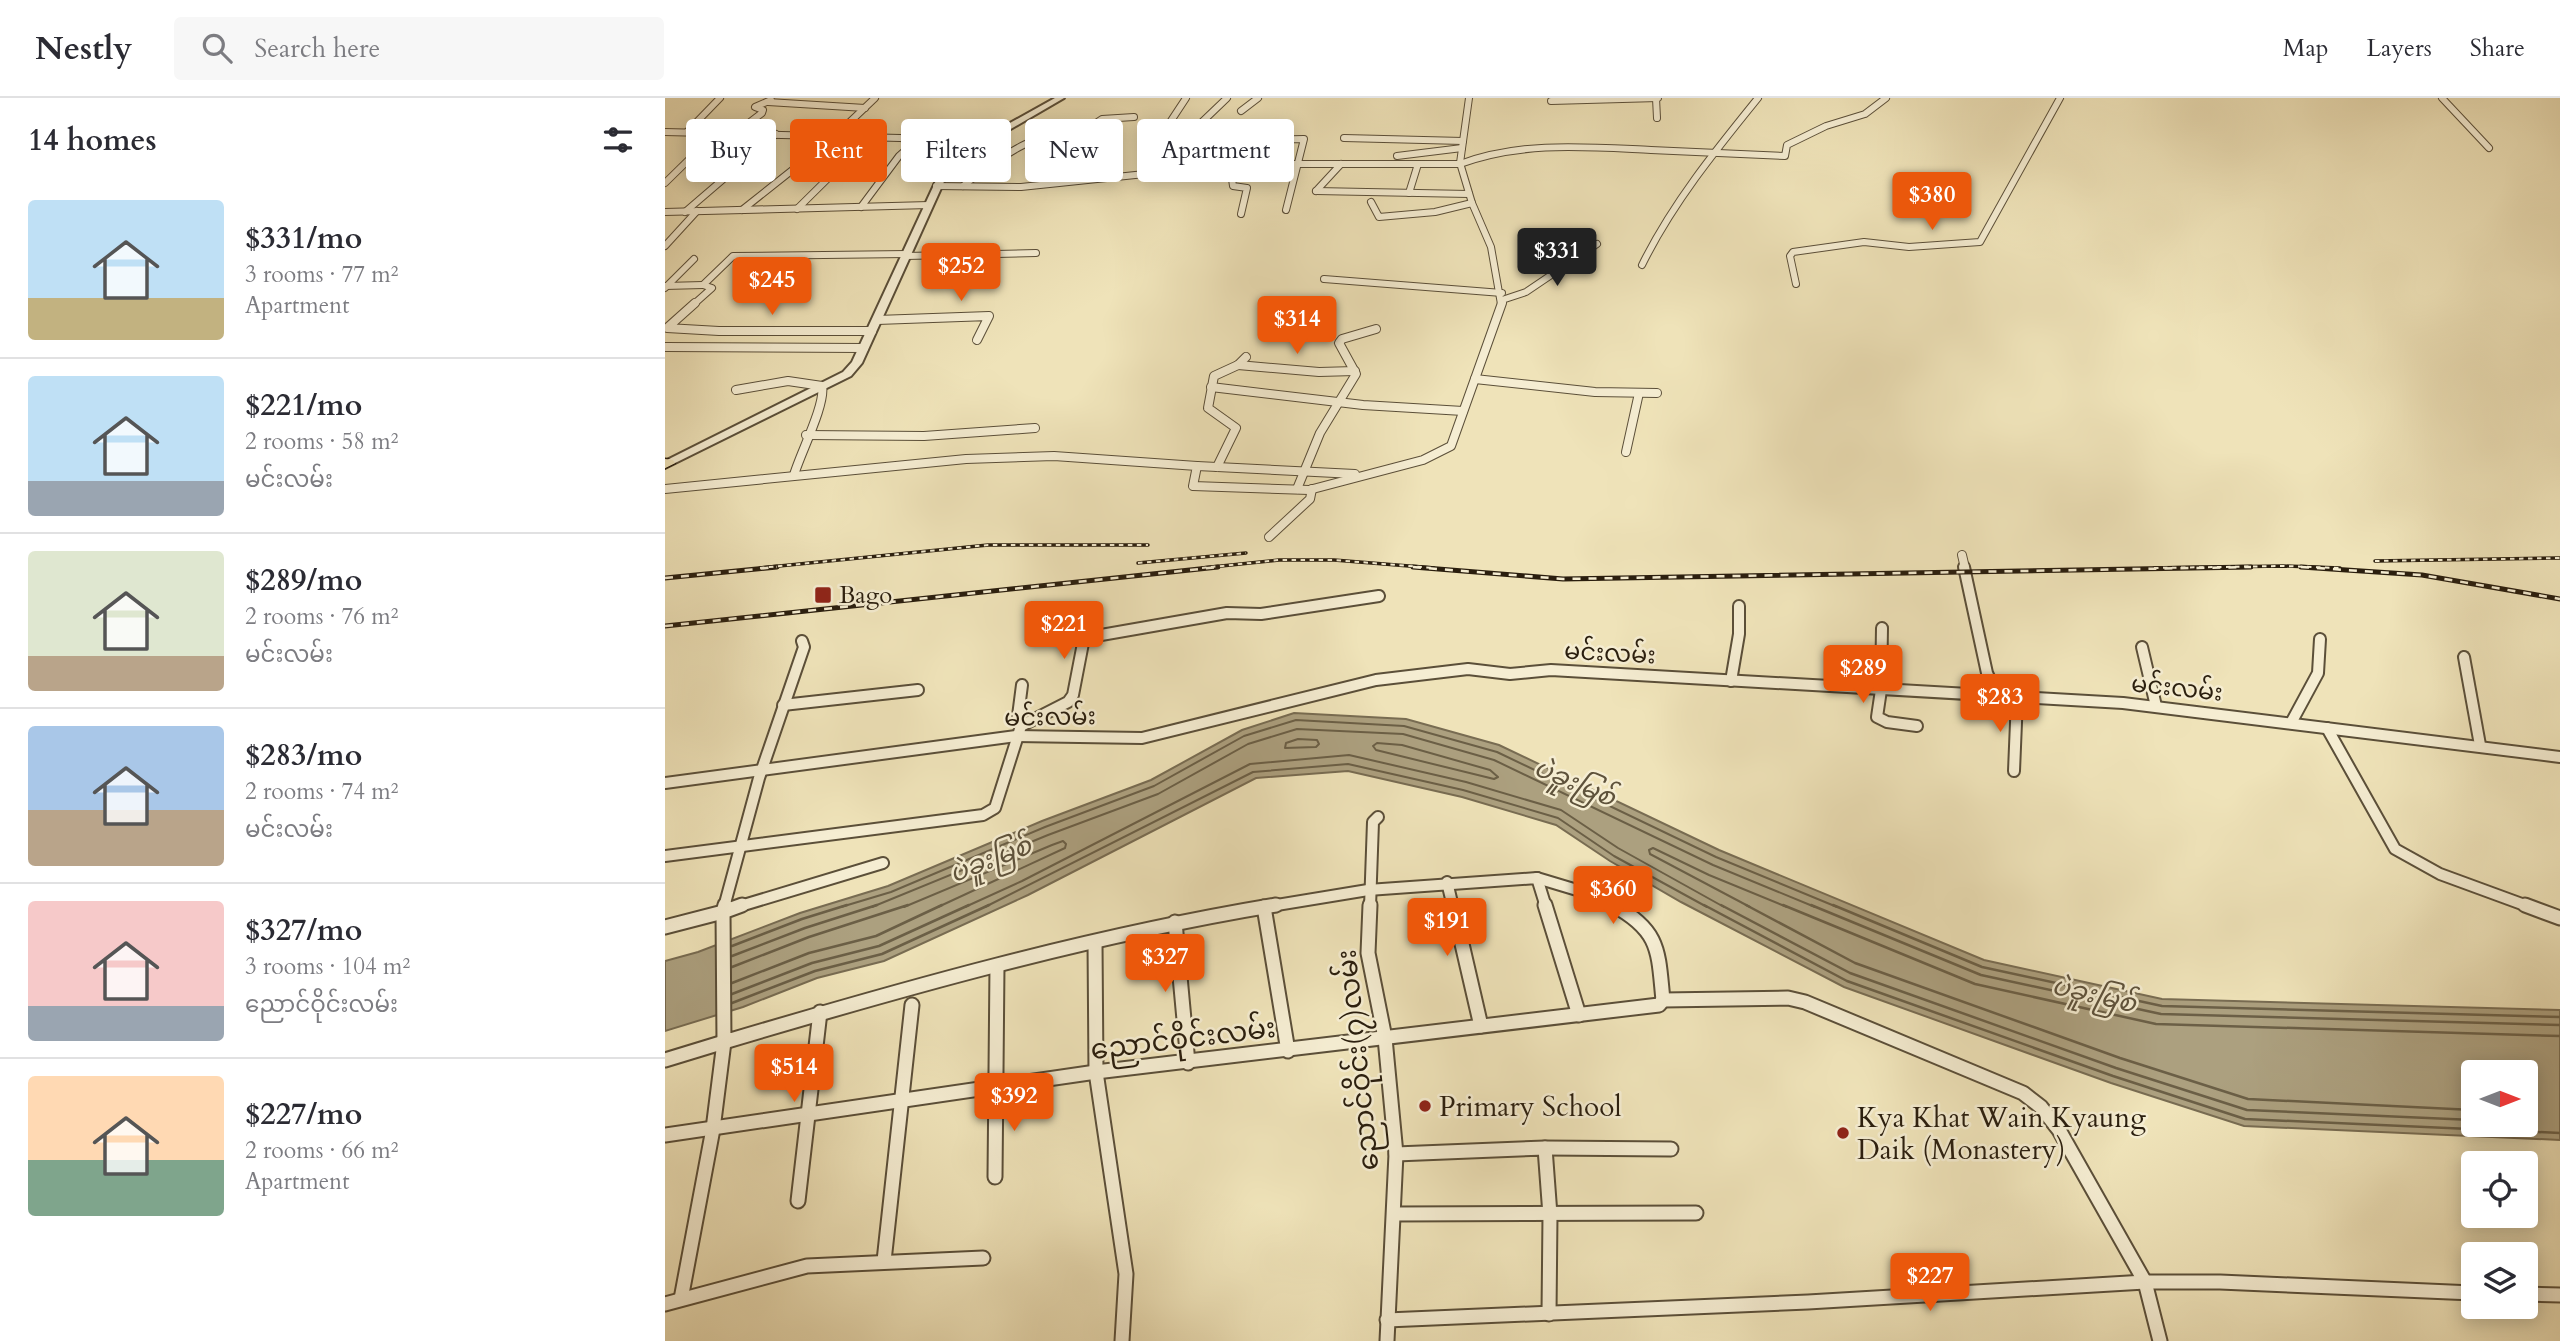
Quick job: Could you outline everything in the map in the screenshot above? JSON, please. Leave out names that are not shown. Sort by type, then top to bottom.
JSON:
[{"type":"street","points":[[700,119],[720,98]]},
{"type":"street","points":[[801,113],[820,98]]},
{"type":"street","points":[[853,119],[875,98]]},
{"type":"street","points":[[1011,125],[1060,98]]},
{"type":"street","points":[[1172,119],[1186,98]]},
{"type":"street","points":[[1205,119],[1227,98]]},
{"type":"street","points":[[1241,111],[1258,98]]},
{"type":"street","points":[[1197,466],[1193,486],[1312,489],[1423,460],[1451,446],[1502,296],[1492,247],[1472,204],[1460,164],[1469,98]]},
{"type":"street","points":[[1551,101],[1657,98],[1657,118]]},
{"type":"street","points":[[1642,265],[1658,232],[1758,98]]},
{"type":"street","points":[[1294,164],[1460,164],[1492,153],[1581,147],[1785,156],[1787,145],[1826,126],[1865,114],[1886,98]]},
{"type":"street","points":[[1795,284],[1790,256],[1793,252],[1864,242],[1909,247],[1980,242],[2060,98]]},
{"type":"street","points":[[2442,98],[2489,148]]},
{"type":"street","points":[[754,119],[762,113],[762,110],[755,107],[770,100],[810,106],[865,108]]},
{"type":"street","points":[[963,186],[1015,147],[1053,130],[1096,123],[1102,118],[1134,117]]},
{"type":"street","points":[[665,132],[686,132]]},
{"type":"street","points":[[776,134],[790,135]]},
{"type":"street","points":[[1286,210],[1302,152],[1303,138],[1294,138]]},
{"type":"street","points":[[1345,138],[1462,144]]},
{"type":"street","points":[[1397,156],[1462,144]]},
{"type":"street","points":[[861,207],[901,154]]},
{"type":"street","points":[[665,183],[686,162]]},
{"type":"street","points":[[1341,164],[1337,172],[1316,191],[1469,194]]},
{"type":"street","points":[[1409,193],[1419,164]]},
{"type":"street","points":[[741,210],[790,172]]},
{"type":"street","points":[[936,186],[1021,187],[1137,176]]},
{"type":"street","points":[[685,212],[720,182]]},
{"type":"street","points":[[797,209],[824,182]]},
{"type":"street","points":[[666,464],[847,374],[857,363],[938,182]]},
{"type":"street","points":[[1232,182],[1233,186],[1247,188],[1241,214]]},
{"type":"street","points":[[1371,202],[1379,217],[1435,212],[1472,204]]},
{"type":"street","points":[[665,212],[929,205]]},
{"type":"street","points":[[665,246],[697,211]]},
{"type":"street","points":[[1324,279],[1502,296],[1526,292],[1597,244]]},
{"type":"street","points":[[703,285],[733,256],[738,255],[1036,253]]},
{"type":"street","points":[[666,287],[694,259]]},
{"type":"street","points":[[666,287],[703,285],[712,288],[666,328]]},
{"type":"street","points":[[877,320],[989,316],[977,340]]},
{"type":"street","points":[[666,328],[695,331],[871,331]]},
{"type":"street","points":[[1297,489],[1325,425],[1353,381],[1355,371],[1339,343],[1342,339],[1376,330]]},
{"type":"street","points":[[665,346],[864,348]]},
{"type":"street","points":[[1217,467],[1235,428],[1208,411],[1205,401],[1215,376],[1238,365],[1247,357]]},
{"type":"street","points":[[1238,365],[1319,372],[1355,371]]},
{"type":"street","points":[[1475,379],[1555,389],[1657,393]]},
{"type":"street","points":[[736,390],[773,380],[801,380],[822,386]]},
{"type":"street","points":[[794,475],[806,435],[824,396],[822,386]]},
{"type":"street","points":[[1211,387],[1339,403],[1464,411]]},
{"type":"street","points":[[1626,452],[1639,393]]},
{"type":"street","points":[[806,435],[924,436],[1035,428]]},
{"type":"street","points":[[665,489],[965,459],[1055,456],[1365,474]]},
{"type":"street","points":[[1269,537],[1310,499],[1312,489]]},
{"type":"street","points":[[1962,555],[1987,673],[1998,697]]},
{"type":"street","points":[[1019,731],[1068,702],[1073,695],[1081,642],[1089,636],[1227,613],[1261,614],[1378,596]]},
{"type":"street","points":[[1731,681],[1739,634],[1739,606]]},
{"type":"street","points":[[1882,628],[1879,720],[1917,726]]},
{"type":"street","points":[[2291,723],[2318,673],[2321,639]]},
{"type":"street","points":[[681,1299],[713,1129],[724,1042],[723,912],[738,848],[804,647],[802,641]]},
{"type":"street","points":[[2142,648],[2156,706]]},
{"type":"street","points":[[2463,657],[2480,745]]},
{"type":"street","name":"မင်းလမ်း","points":[[665,783],[763,771],[1019,731],[1142,738],[1375,680],[1468,669],[1510,674],[1551,670],[2156,706],[2560,757]]},
{"type":"street","points":[[665,856],[983,815],[995,808],[1019,731],[1017,716],[1022,685]]},
{"type":"street","points":[[783,705],[918,691]]},
{"type":"street","points":[[2014,771],[2017,698]]},
{"type":"street","points":[[2327,728],[2395,849],[2440,874],[2560,918]]},
{"type":"street","name":"ညောင်ဝိုင်း(၇)လမ်း","points":[[1378,817],[1373,822],[1368,890],[1368,953],[1385,1038],[1396,1154],[1387,1341]]},
{"type":"street","points":[[665,927],[723,912],[763,897],[854,875],[883,863]]},
{"type":"street","points":[[1537,878],[1579,1015]]},
{"type":"street","points":[[665,1060],[820,1012],[1175,922],[1368,890],[1447,883],[1537,878],[1596,895],[1641,925],[1658,948],[1663,1000]]},
{"type":"street","points":[[1447,883],[1481,1026]]},
{"type":"street","points":[[1264,907],[1288,1051]]},
{"type":"street","points":[[1175,922],[1188,1063]]},
{"type":"street","points":[[1095,942],[1096,1072],[1126,1274],[1122,1341]]},
{"type":"street","points":[[995,1177],[998,1087],[997,966]]},
{"type":"street","name":"ညောင်ဝိုင်းလမ်း","points":[[665,1135],[1096,1072],[1659,1005],[1663,1000],[1788,998],[1805,1002],[2023,1093],[2041,1107],[2059,1130],[2145,1282],[2160,1341]]},
{"type":"street","points":[[884,1261],[912,1005]]},
{"type":"street","points":[[798,1201],[820,1012]]},
{"type":"street","points":[[1545,1149],[1550,1215],[1549,1314]]},
{"type":"street","points":[[1396,1154],[1545,1149],[1671,1149]]},
{"type":"street","points":[[1395,1214],[1696,1213]]},
{"type":"street","points":[[665,1304],[795,1268],[884,1261],[983,1258]]},
{"type":"street","points":[[1387,1320],[1461,1315],[1549,1314],[2145,1282],[2220,1282],[2461,1292]]},
{"type":"street","points":[[2538,1294],[2560,1295]]},
{"type":"water","name":"ပဲခူးမြစ်","points":[[1294,713],[1406,719],[1499,745],[1719,850],[1984,960],[2162,999],[2560,1010],[2560,1140],[2515,1138],[2538,1137],[2538,1060],[2461,1060],[2461,1136],[2244,1126],[2111,1083],[1844,987],[1681,902],[1610,861],[1556,825],[1462,797],[1348,771],[1256,778],[1028,895],[884,961],[817,978],[743,1007],[665,1031],[665,961],[698,952],[800,913],[888,886],[1042,821],[1151,780],[1242,730]]},
{"type":"railway","points":[[760,568],[988,545],[1148,545]]},
{"type":"railway","points":[[1138,563],[1246,553]]},
{"type":"railway","points":[[2375,561],[2560,558]]},
{"type":"railway","points":[[1202,568],[1279,560],[1334,560],[1434,568]]},
{"type":"railway","points":[[665,578],[777,567]]},
{"type":"railway","points":[[665,626],[1218,567]]},
{"type":"railway","points":[[1413,567],[1563,579],[2251,567]]},
{"type":"railway","points":[[2301,567],[2422,575],[2560,599]]},
{"type":"railway","points":[[2154,568],[2340,568]]},
{"type":"place","name":"Bago","points":[[823,595]]},
{"type":"place","name":"Primary School","points":[[1425,1106]]},
{"type":"place","name":"Kya Khat Wain Kyaung Daik (Monastery)","points":[[1843,1133]]}]
